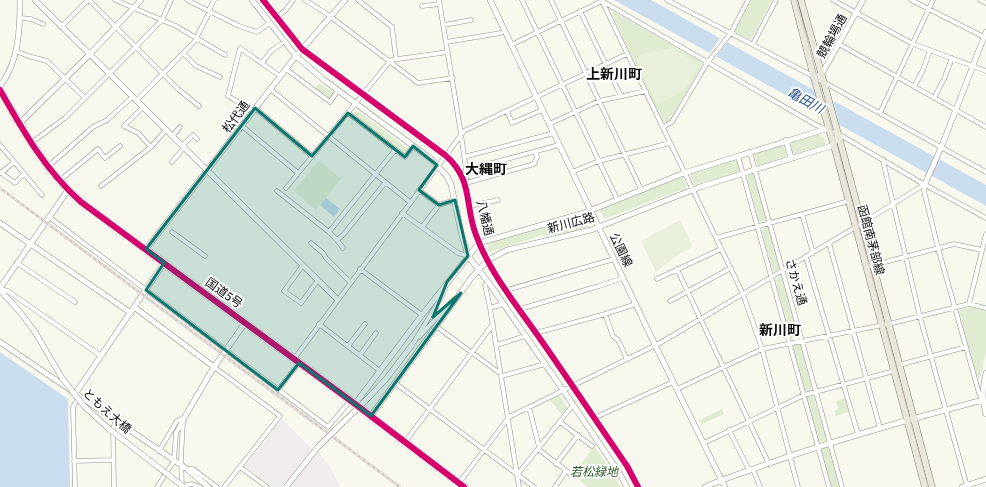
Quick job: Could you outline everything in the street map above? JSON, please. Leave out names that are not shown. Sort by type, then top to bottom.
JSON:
[{"type":"highway","name":"国道5号","points":[[0,90],[38,154],[68,190],[81,202],[353,402],[462,485]]},
{"type":"main road","name":"函館南茅部線","points":[[794,0],[828,129],[834,145],[856,227],[870,266]]},
{"type":"main road","name":"函館南茅部線","points":[[801,0],[862,223],[870,266],[885,325],[894,371],[932,487]]},
{"type":"main road","name":"函館南茅部線","points":[[885,325],[899,365],[925,487]]},
{"type":"street","points":[[0,86],[10,70],[16,51],[20,18],[20,0]]},
{"type":"street","points":[[35,0],[90,54],[108,75],[208,170],[338,299]]},
{"type":"street","points":[[64,24],[88,0],[178,89],[199,106]]},
{"type":"street","points":[[115,0],[176,26],[225,55]]},
{"type":"street","points":[[19,124],[90,54],[141,0]]},
{"type":"street","points":[[35,140],[65,118],[136,47],[162,20],[171,0]]},
{"type":"street","points":[[187,0],[239,26],[257,32],[270,23]]},
{"type":"street","points":[[136,101],[197,38],[214,0]]},
{"type":"street","points":[[252,0],[296,56],[338,90],[437,165],[446,175],[451,184],[461,232],[468,256],[563,390],[627,487]]},
{"type":"street","name":"八幡通","points":[[262,0],[302,49],[445,155],[454,164],[466,183],[473,224],[479,243],[488,260],[627,466],[638,487]]},
{"type":"street","points":[[276,18],[286,10],[293,0]]},
{"type":"street","points":[[305,0],[418,83],[452,78]]},
{"type":"street","name":"松代通","points":[[146,250],[242,126],[253,109],[296,56],[345,0]]},
{"type":"street","points":[[358,0],[392,27],[396,59]]},
{"type":"street","name":"公園線","points":[[490,0],[673,382],[725,487]]},
{"type":"street","points":[[522,0],[617,199]]},
{"type":"street","points":[[551,0],[641,189]]},
{"type":"street","points":[[511,45],[600,0]]},
{"type":"street","points":[[600,0],[646,91],[743,294],[762,349],[798,487]]},
{"type":"street","points":[[600,0],[708,63],[838,134],[986,218]]},
{"type":"street","points":[[667,0],[753,44],[986,172]]},
{"type":"street","points":[[663,127],[672,122],[708,63],[731,33],[748,0]]},
{"type":"street","points":[[753,44],[776,0]]},
{"type":"street","points":[[833,0],[913,44],[986,71]]},
{"type":"street","name":"競輪場通","points":[[814,78],[821,74],[863,0]]},
{"type":"street","points":[[912,0],[985,34],[956,110],[928,175],[924,192],[978,393],[984,400]]},
{"type":"street","points":[[880,113],[933,0]]},
{"type":"street","points":[[980,0],[986,3]]},
{"type":"street","points":[[422,6],[440,2],[461,134],[466,170],[466,183],[534,164],[537,157],[535,151]]},
{"type":"street","points":[[580,11],[621,96]]},
{"type":"street","points":[[20,18],[30,18],[43,24]]},
{"type":"street","points":[[444,25],[471,20]]},
{"type":"street","points":[[446,42],[501,33]]},
{"type":"street","points":[[262,63],[270,51],[281,44]]},
{"type":"street","points":[[838,44],[986,126]]},
{"type":"street","points":[[277,74],[240,48],[228,96],[253,109],[312,156]]},
{"type":"street","points":[[914,87],[923,70],[930,50]]},
{"type":"street","points":[[16,51],[47,61],[85,98]]},
{"type":"street","points":[[286,188],[391,60],[448,52]]},
{"type":"street","points":[[183,53],[196,66],[220,77]]},
{"type":"street","points":[[278,390],[319,324],[464,131],[627,54]]},
{"type":"street","points":[[934,98],[944,79],[952,58]]},
{"type":"street","points":[[286,69],[330,102],[338,90]]},
{"type":"street","points":[[270,89],[410,202]]},
{"type":"street","points":[[549,124],[599,101],[646,91]]},
{"type":"street","points":[[52,163],[93,127],[107,120],[130,99]]},
{"type":"street","points":[[141,109],[124,126],[138,134],[151,147]]},
{"type":"street","points":[[507,111],[512,123],[542,110]]},
{"type":"street","points":[[348,113],[405,157],[413,146]]},
{"type":"street","points":[[242,126],[298,173]]},
{"type":"street","points":[[174,134],[180,127]]},
{"type":"street","name":"新川広路","points":[[479,243],[584,213],[684,172],[786,140],[828,129]]},
{"type":"street","points":[[101,186],[151,147],[164,132]]},
{"type":"street","points":[[464,157],[554,133]]},
{"type":"street","points":[[834,145],[838,134]]},
{"type":"street","points":[[184,144],[193,135],[196,139]]},
{"type":"street","points":[[786,140],[791,158]]},
{"type":"street","points":[[572,172],[599,161],[670,142]]},
{"type":"street","points":[[0,145],[42,195]]},
{"type":"street","points":[[466,170],[559,145]]},
{"type":"street","name":"新川広路","points":[[371,416],[478,270],[488,260],[507,250],[567,237],[693,190],[834,145]]},
{"type":"street","points":[[64,178],[98,149],[105,158],[120,146]]},
{"type":"street","points":[[172,162],[182,150]]},
{"type":"street","points":[[329,232],[395,150]]},
{"type":"street","name":"さかえ通","points":[[750,152],[842,487]]},
{"type":"street","name":"さかえ通","points":[[738,156],[829,487]]},
{"type":"street","points":[[883,160],[920,317],[946,410],[964,486],[986,479]]},
{"type":"street","points":[[14,162],[0,173],[14,183],[24,174]]},
{"type":"street","points":[[337,240],[343,235],[385,183]]},
{"type":"street","points":[[462,485],[484,450],[509,417],[656,346],[813,253],[925,184]]},
{"type":"street","points":[[68,190],[0,289],[8,291],[101,356]]},
{"type":"street","points":[[419,190],[439,205]]},
{"type":"street","points":[[277,191],[329,232],[343,248]]},
{"type":"street","points":[[422,227],[439,205],[455,200]]},
{"type":"street","points":[[470,206],[498,200]]},
{"type":"street","points":[[716,238],[849,201]]},
{"type":"street","points":[[402,213],[458,253],[468,256]]},
{"type":"street","points":[[802,214],[813,253]]},
{"type":"street","points":[[49,217],[328,427],[353,402],[380,370],[479,243]]},
{"type":"street","points":[[0,223],[130,313]]},
{"type":"street","points":[[172,232],[205,256]]},
{"type":"street","points":[[969,304],[986,234]]},
{"type":"street","points":[[311,243],[323,253],[326,258],[350,282]]},
{"type":"street","points":[[829,243],[880,428]]},
{"type":"street","points":[[870,266],[954,244],[982,250]]},
{"type":"street","points":[[657,279],[721,249]]},
{"type":"street","points":[[806,257],[858,434]]},
{"type":"street","points":[[507,290],[614,259]]},
{"type":"street","points":[[17,263],[75,302]]},
{"type":"street","points":[[75,487],[73,407],[77,395],[101,356],[164,263]]},
{"type":"street","points":[[303,265],[284,291],[301,303],[318,280]]},
{"type":"street","points":[[670,301],[731,268]]},
{"type":"street","points":[[360,269],[422,315]]},
{"type":"street","points":[[677,269],[770,464]]},
{"type":"street","points":[[520,309],[623,278]]},
{"type":"street","points":[[412,345],[442,296],[448,282]]},
{"type":"street","points":[[485,285],[497,345],[519,487]]},
{"type":"street","name":"ともえ大橋","points":[[0,289],[35,332],[62,378],[84,406],[109,429],[183,487]]},
{"type":"street","points":[[286,487],[317,448],[386,379],[412,345],[461,293]]},
{"type":"street","points":[[490,308],[503,304]]},
{"type":"street","points":[[536,333],[636,304]]},
{"type":"street","points":[[677,389],[762,349],[885,325],[969,304],[986,308]]},
{"type":"street","points":[[134,307],[280,416],[224,487]]},
{"type":"street","points":[[605,314],[613,336],[618,340],[628,359]]},
{"type":"street","points":[[157,487],[174,461],[176,433],[184,418],[214,367],[246,323]]},
{"type":"street","points":[[319,324],[380,370]]},
{"type":"street","points":[[348,346],[364,324]]},
{"type":"street","points":[[405,442],[493,324]]},
{"type":"street","points":[[437,327],[502,375]]},
{"type":"street","points":[[360,355],[376,333]]},
{"type":"street","points":[[497,345],[525,336]]},
{"type":"street","points":[[0,342],[115,422],[182,466],[208,487]]},
{"type":"street","points":[[899,365],[966,347]]},
{"type":"street","points":[[502,375],[545,364]]},
{"type":"street","points":[[704,443],[804,395],[894,371]]},
{"type":"street","points":[[986,373],[983,386],[986,414]]},
{"type":"street","points":[[594,418],[673,382]]},
{"type":"street","points":[[395,383],[534,487]]},
{"type":"street","points":[[705,487],[789,456],[858,434],[984,400]]},
{"type":"street","points":[[518,475],[573,405]]},
{"type":"street","points":[[529,407],[539,448],[556,464],[572,475]]},
{"type":"street","points":[[159,451],[177,421],[184,418]]},
{"type":"street","points":[[184,418],[182,466],[183,487],[192,484],[200,487]]},
{"type":"street","points":[[114,487],[113,429],[115,422]]},
{"type":"street","points":[[560,422],[592,446]]},
{"type":"street","points":[[729,430],[760,487]]},
{"type":"street","points":[[556,464],[578,435]]},
{"type":"street","points":[[74,462],[113,460]]},
{"type":"street","points":[[240,467],[267,487]]},
{"type":"street","points":[[187,470],[193,469],[217,487]]},
{"type":"street","points":[[554,487],[566,471]]},
{"type":"highlighted area","points":[[255,108],[312,156],[348,113],[405,157],[413,146],[437,165],[419,190],[439,205],[455,200],[468,256],[447,282],[433,317],[461,293],[371,416],[299,363],[278,390],[264,380],[146,290],[164,263],[146,249]]},
{"type":"shaded area","points":[[282,419],[316,453],[318,452],[330,467],[340,487],[272,487],[245,466]]},
{"type":"green space","points":[[751,0],[772,0],[752,38],[749,39],[734,32]]},
{"type":"green space","points":[[614,12],[703,63],[668,122],[663,122],[612,14]]},
{"type":"green space","points":[[673,48],[699,65],[685,90],[657,104],[637,63],[637,59],[640,54]]},
{"type":"green space","points":[[319,83],[334,93],[330,99],[315,89]]},
{"type":"green space","points":[[358,111],[408,149],[404,154],[375,133],[353,114],[354,112]]},
{"type":"green space","points":[[818,134],[824,137],[826,144],[795,154],[792,153],[791,143]]},
{"type":"green space","points":[[781,145],[784,147],[787,154],[785,157],[759,165],[757,164],[754,155],[756,152]]},
{"type":"green space","points":[[735,160],[737,161],[740,170],[738,172],[696,185],[690,176],[691,174]]},
{"type":"green space","points":[[319,161],[341,179],[316,210],[294,191]]},
{"type":"green space","points":[[752,173],[754,174],[767,219],[766,221],[758,221],[747,176]]},
{"type":"green space","points":[[680,177],[683,178],[687,186],[686,188],[604,219],[600,209]]},
{"type":"green space","points":[[584,217],[589,227],[564,234],[540,236],[490,252],[487,251],[488,246],[492,242],[538,228]]},
{"type":"green space","points":[[680,220],[693,247],[679,254],[656,272],[641,241]]},
{"type":"green space","points":[[769,227],[780,268],[775,272],[773,271],[761,230]]},
{"type":"green space","points":[[780,276],[783,278],[798,337],[797,338],[790,338],[775,280]]},
{"type":"green space","points":[[970,307],[986,311],[986,353],[980,378],[977,377],[959,312],[960,310]]},
{"type":"green space","points":[[794,345],[801,345],[812,388],[811,390],[806,391],[803,389],[793,348]]},
{"type":"green space","points":[[559,395],[568,409],[563,416],[550,400]]},
{"type":"green space","points":[[813,395],[826,437],[825,441],[820,442],[817,439],[807,398]]},
{"type":"green space","points":[[845,398],[849,412],[836,416],[834,411],[838,409],[836,401]]},
{"type":"green space","points":[[722,409],[724,414],[702,424],[699,420]]},
{"type":"green space","name":"若松緑地","points":[[594,446],[614,474],[620,487],[588,487],[573,475]]},
{"type":"green space","points":[[827,447],[829,448],[840,487],[831,487],[821,451]]},
{"type":"water","name":"亀田川","points":[[614,0],[651,0],[986,185],[986,206]]},
{"type":"water","points":[[326,198],[340,209],[334,217],[320,205]]},
{"type":"water","points":[[0,352],[68,399],[70,487],[0,487]]},
{"type":"pier","points":[[721,37],[728,41],[715,58],[709,54]]},
{"type":"pier","points":[[814,87],[832,97],[840,128],[822,118]]},
{"type":"tram line","points":[[796,0],[839,153],[928,487]]},
{"type":"railway","points":[[0,188],[400,487]]},
{"type":"cycle path","points":[[263,0],[302,49],[445,155],[454,164],[464,183],[472,224],[476,235],[495,274],[627,466],[638,487]]},
{"type":"cycle path","points":[[0,90],[26,135],[56,177],[81,202],[355,404],[464,487]]},
{"type":"district","name":"上新川町","points":[[614,74]]},
{"type":"district","name":"大縄町","points":[[486,169]]},
{"type":"district","name":"新川町","points":[[780,330]]}]
